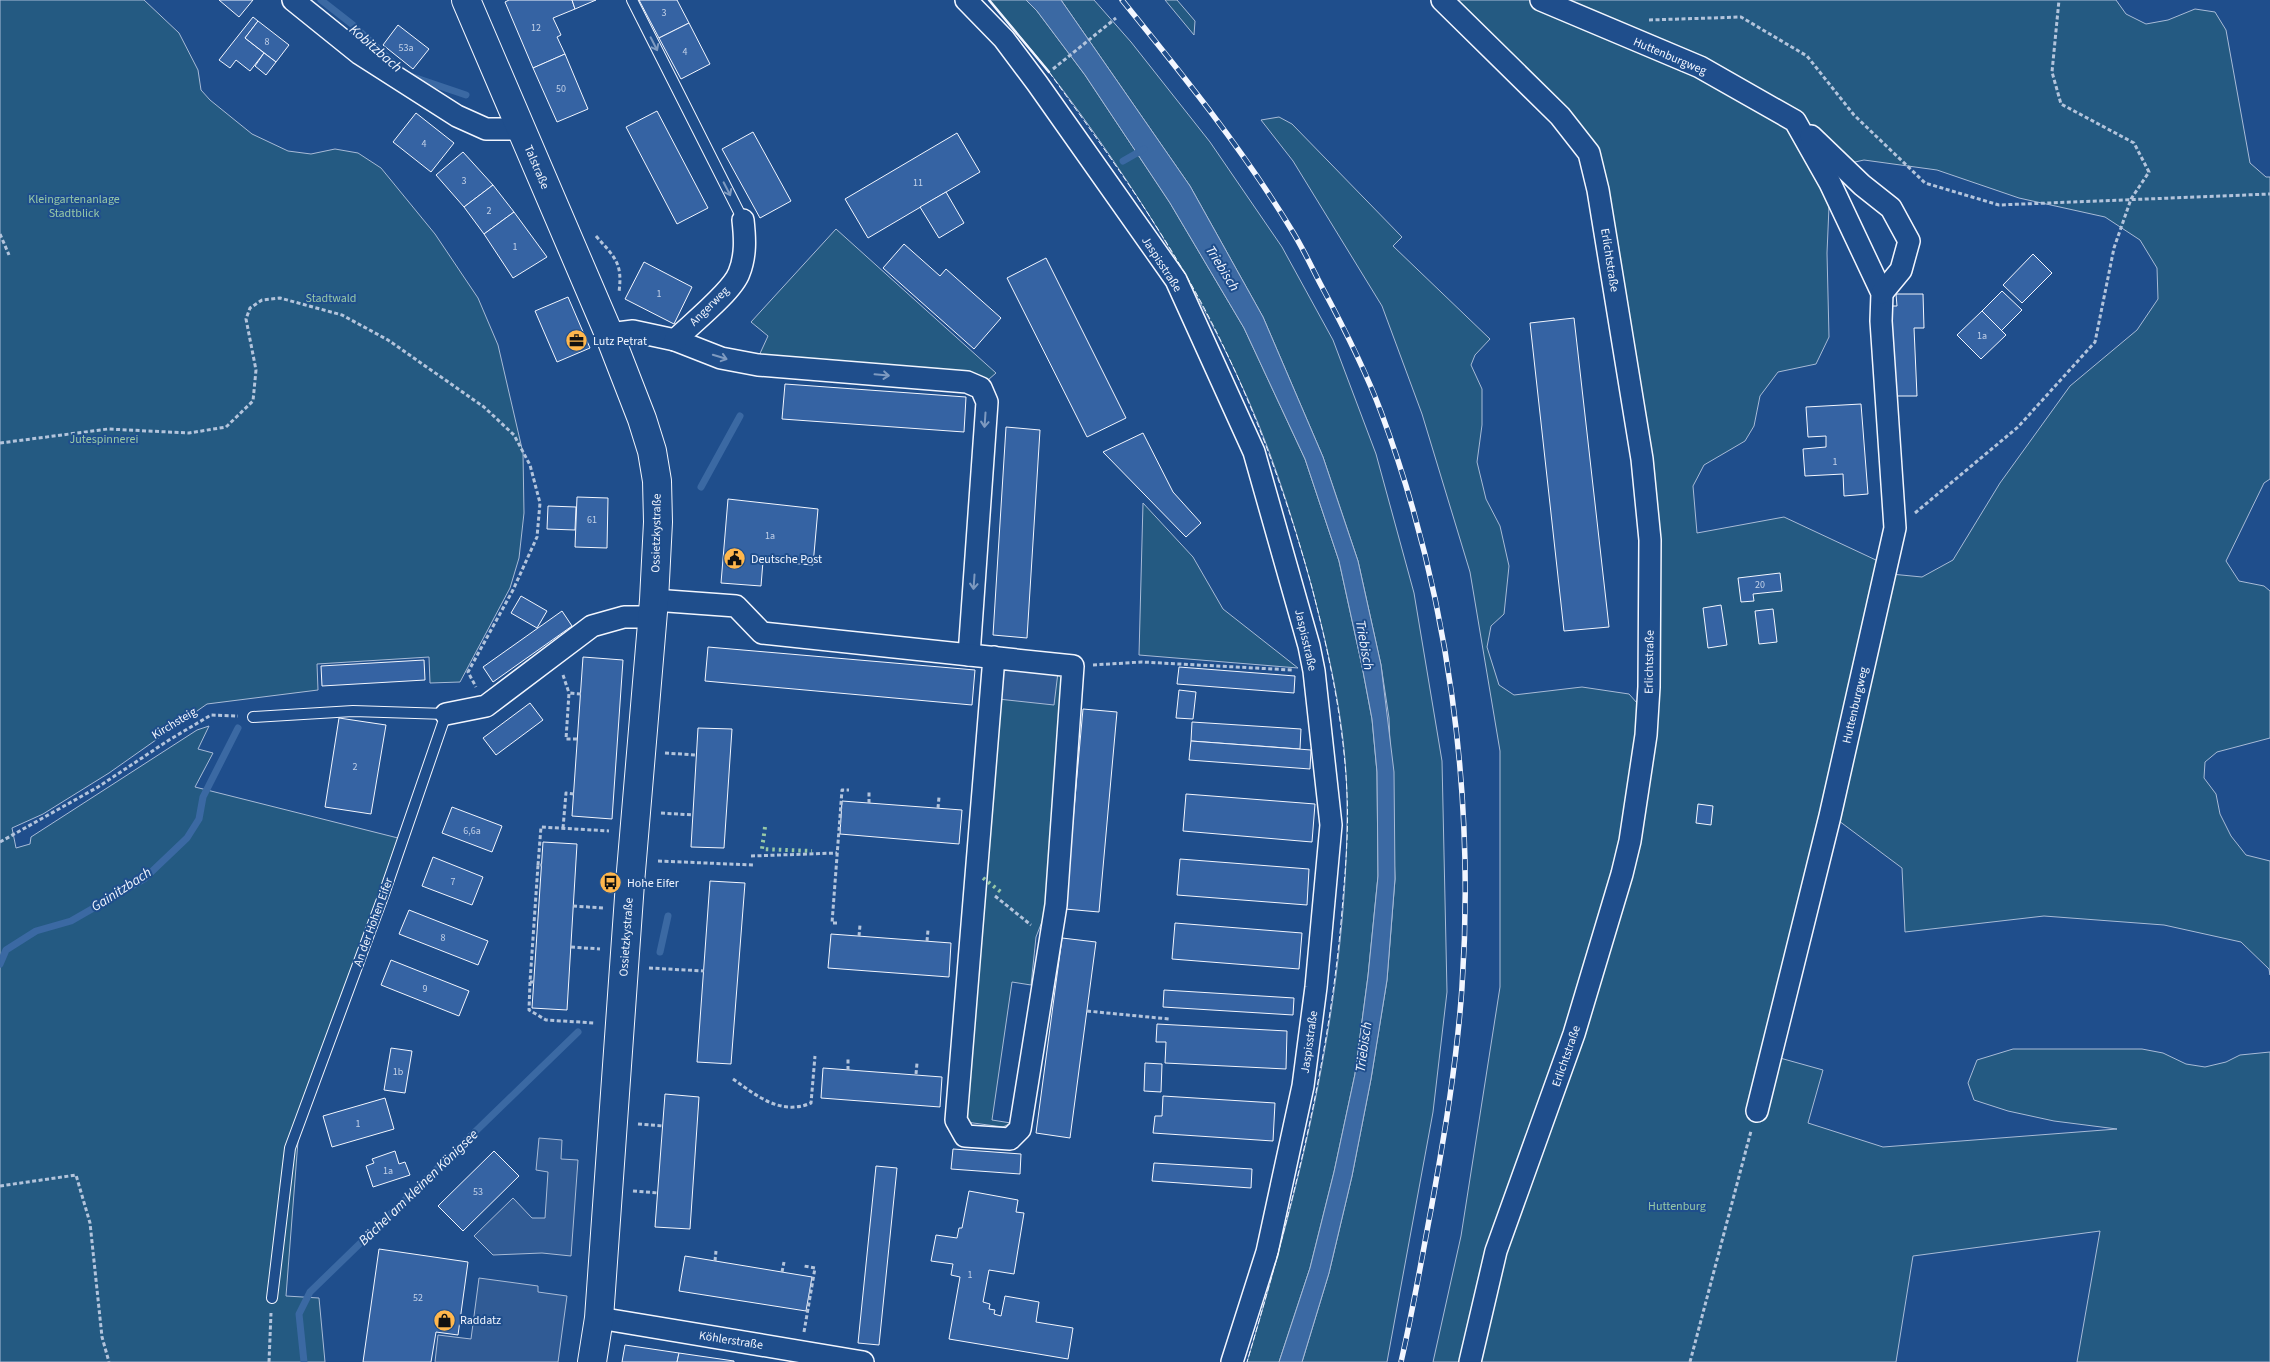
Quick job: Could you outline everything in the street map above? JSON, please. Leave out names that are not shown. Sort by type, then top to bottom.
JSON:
[{"type":"main road","name":"Talstraße","points":[[466,0],[609,334],[642,419],[652,451],[656,481]]},
{"type":"main road","name":"Ossietzkystraße","points":[[592,1362],[599,1318],[634,835],[653,608],[658,522],[656,481]]},
{"type":"street","points":[[293,0],[360,54],[457,116],[486,128],[521,129]]},
{"type":"street","name":"Jaspisstraße","points":[[966,0],[1004,38],[1176,280],[1254,452],[1309,646],[1314,671],[1331,825],[1311,1030],[1302,1086],[1267,1252],[1232,1362]]},
{"type":"street","name":"Erlichtstraße","points":[[1442,0],[1560,116],[1589,153],[1598,190],[1642,459],[1650,550],[1649,688],[1646,735],[1630,841],[1622,874],[1574,1034],[1496,1251],[1470,1362]]},
{"type":"street","name":"Huttenburgweg","points":[[1541,0],[1700,67],[1796,121],[1862,185],[1892,208],[1909,241],[1901,270],[1882,293]]},
{"type":"street","name":"Huttenburgweg","points":[[1757,1111],[1830,816],[1896,528],[1881,321],[1882,293],[1830,183],[1796,121]]},
{"type":"street","name":"Angerweg","points":[[743,220],[745,238],[744,257],[738,276],[723,294],[675,340],[721,358],[758,365],[967,382],[980,388],[986,402],[969,655]]},
{"type":"street","points":[[609,334],[634,331],[675,340]]},
{"type":"street","points":[[446,714],[486,706],[592,626],[653,608],[736,606],[762,633],[994,657],[1073,666],[1056,905],[1020,1129],[1010,1139],[966,1136],[956,1120],[994,657]]},
{"type":"street","name":"Köhlerstraße","points":[[599,1318],[863,1362]]},
{"type":"lane","name":"Angerweg","points":[[632,0],[743,220]]},
{"type":"lane","points":[[254,717],[353,711],[446,714]]},
{"type":"lane","name":"An der Hohen Eifer","points":[[272,1298],[290,1148],[384,894],[446,714]]},
{"type":"path","points":[[1896,528],[2018,427],[2095,342],[2114,248],[2132,199],[2149,172],[2134,143],[2062,104],[2052,72],[2059,0]]},
{"type":"path","points":[[1642,21],[1741,17],[1807,56],[1854,115],[1925,183],[1999,205],[2270,194]]},
{"type":"path","points":[[1050,72],[1116,18]]},
{"type":"path","points":[[0,234],[8,256]]},
{"type":"path","points":[[0,443],[108,428],[189,433],[226,428],[252,401],[256,370],[246,319],[250,308],[262,300],[280,298],[342,315],[365,327],[388,340],[484,407],[514,435],[530,466],[540,503],[537,537],[513,590],[468,672],[486,706]]},
{"type":"path","points":[[1073,666],[1142,662],[1314,671]]},
{"type":"path","points":[[577,740],[566,739],[569,693],[581,694]]},
{"type":"path","name":"Kirchsteig","points":[[0,842],[98,787],[169,740],[211,716],[254,717]]},
{"type":"path","points":[[641,752],[696,755]]},
{"type":"path","points":[[837,923],[832,923],[842,790],[849,790]]},
{"type":"path","points":[[869,792],[869,803]]},
{"type":"path","points":[[563,828],[566,794],[574,794]]},
{"type":"path","points":[[938,808],[939,797]]},
{"type":"path","points":[[634,835],[693,815]]},
{"type":"path","points":[[620,1025],[546,1020],[529,1010],[541,827],[634,835],[752,865]]},
{"type":"path","points":[[750,856],[837,852]]},
{"type":"path","points":[[975,880],[1051,940]]},
{"type":"path","points":[[859,936],[860,925]]},
{"type":"path","points":[[927,941],[928,930]]},
{"type":"path","points":[[624,967],[704,971]]},
{"type":"path","points":[[1087,1012],[1169,1019]]},
{"type":"path","points":[[732,1079],[759,1098],[782,1108],[800,1108],[811,1103],[815,1056]]},
{"type":"path","points":[[848,1058],[848,1070]]},
{"type":"path","points":[[916,1074],[917,1063]]},
{"type":"path","points":[[1690,1362],[1757,1111]]},
{"type":"path","points":[[0,1186],[76,1175],[90,1223],[102,1337],[110,1362]]},
{"type":"path","points":[[715,1262],[716,1251]]},
{"type":"path","points":[[782,1272],[784,1262]]},
{"type":"path","points":[[801,1352],[815,1268],[804,1266]]},
{"type":"path","points":[[269,1362],[272,1298]]},
{"type":"green space","points":[[0,0],[144,0],[179,33],[198,70],[201,90],[210,100],[252,134],[288,151],[311,154],[335,149],[358,153],[381,168],[435,234],[478,298],[498,345],[523,453],[524,513],[519,558],[510,588],[460,682],[430,683],[429,657],[317,664],[318,690],[207,704],[109,773],[43,814],[12,828],[16,848],[30,844],[31,837],[197,730],[209,726],[198,749],[213,753],[195,787],[398,838],[298,1141],[286,1296],[319,1298],[325,1362],[0,1362]]},
{"type":"green space","points":[[989,0],[1026,0],[1037,11],[1085,75],[1170,203],[1244,328],[1305,459],[1339,561],[1362,666],[1372,719],[1377,772],[1378,876],[1368,976],[1355,1074],[1334,1172],[1310,1268],[1279,1362],[1247,1362],[1286,1224],[1303,1154],[1331,1013],[1340,942],[1346,871],[1347,799],[1344,745],[1331,666],[1312,588],[1279,479],[1248,399],[1217,333],[1151,218],[1102,144],[1043,64]]},
{"type":"green space","points":[[1061,0],[1094,0],[1131,42],[1210,142],[1282,247],[1333,340],[1376,454],[1414,593],[1442,761],[1447,992],[1433,1112],[1387,1362],[1302,1362],[1329,1273],[1352,1176],[1371,1079],[1387,980],[1395,879],[1389,718],[1381,665],[1358,561],[1323,457],[1263,317],[1190,186]]},
{"type":"green space","points":[[1165,0],[1177,0],[1195,21],[1194,35]]},
{"type":"green space","name":"Huttenburg","points":[[1442,0],[2116,0],[2126,14],[2146,24],[2168,20],[2195,9],[2215,12],[2226,30],[2250,163],[2266,177],[2270,177],[2270,479],[2264,483],[2226,561],[2239,581],[2264,586],[2270,591],[2270,738],[2217,752],[2205,762],[2204,778],[2216,794],[2220,814],[2231,836],[2246,855],[2270,861],[2270,975],[2269,969],[2241,942],[2164,925],[2044,916],[1905,932],[1902,868],[1835,818],[1780,1058],[1823,1070],[1808,1123],[1883,1147],[2117,1129],[2054,1121],[2008,1111],[1974,1100],[1968,1083],[1977,1060],[2013,1049],[2142,1049],[2163,1053],[2186,1064],[2205,1067],[2226,1062],[2240,1055],[2270,1052],[2270,1362],[2077,1362],[2100,1231],[1913,1256],[1896,1362],[1433,1362],[1461,1236],[1500,987],[1500,751],[1470,572],[1422,414],[1382,306],[1293,161],[1261,120],[1279,117],[1292,124],[1402,237],[1393,246],[1490,339],[1475,355],[1471,365],[1482,389],[1482,425],[1477,462],[1486,499],[1500,526],[1509,566],[1504,614],[1491,626],[1487,647],[1499,685],[1514,695],[1582,687],[1629,694],[1646,713],[1651,560],[1589,153]],"holes":[[[1864,160],[1937,170],[2019,198],[2105,217],[2140,240],[2157,268],[2158,299],[2137,330],[2070,386],[2000,483],[1953,560],[1922,577],[1891,574],[1878,561],[1784,517],[1697,533],[1693,486],[1704,465],[1745,441],[1754,426],[1760,396],[1778,372],[1816,364],[1829,337],[1827,253],[1830,183],[1846,164]]]},
{"type":"green space","points":[[836,229],[996,373],[988,380],[979,376],[757,360],[768,336],[751,322]]},
{"type":"green space","points":[[1143,503],[1193,557],[1223,609],[1298,668],[1139,655]]},
{"type":"green space","points":[[1058,673],[1062,675],[1045,914],[1036,937],[1031,985],[1012,982],[992,1120],[1011,1123],[1003,1127],[966,1122],[996,699]]},
{"type":"shaded area","points":[[1003,658],[1059,664],[1054,705],[998,699]]},
{"type":"shaded area","points":[[539,1138],[562,1140],[561,1159],[578,1160],[571,1256],[542,1253],[493,1255],[474,1236],[513,1198],[532,1218],[545,1218],[548,1172],[536,1170]]},
{"type":"shaded area","points":[[479,1278],[538,1286],[538,1292],[567,1296],[558,1362],[435,1362],[438,1335],[471,1339]]},
{"type":"water","name":"Triebisch","points":[[1026,0],[1061,0],[1190,186],[1263,317],[1323,457],[1358,561],[1381,665],[1394,772],[1395,879],[1387,980],[1371,1079],[1352,1176],[1329,1273],[1302,1362],[1279,1362],[1310,1268],[1334,1172],[1355,1074],[1368,976],[1378,876],[1377,772],[1372,719],[1362,666],[1339,561],[1305,459],[1244,328],[1170,203],[1085,75],[1037,11]]},
{"type":"building","points":[[219,0],[253,0],[239,17]]},
{"type":"building","points":[[509,0],[572,0],[575,9],[553,18],[561,35],[557,37],[565,54],[533,68],[505,2]]},
{"type":"building","points":[[572,0],[596,0],[575,9]]},
{"type":"building","points":[[639,0],[677,0],[689,23],[659,38]]},
{"type":"building","points":[[253,17],[258,21],[245,38],[264,53],[250,71],[236,60],[230,68],[219,60]]},
{"type":"building","points":[[258,21],[289,45],[276,62],[245,38]]},
{"type":"building","points":[[689,23],[710,64],[681,79],[659,38]]},
{"type":"building","points":[[398,25],[429,49],[413,69],[383,45]]},
{"type":"building","points":[[264,53],[276,62],[266,75],[255,66]]},
{"type":"building","points":[[565,54],[588,109],[557,122],[533,68]]},
{"type":"building","points":[[657,111],[708,208],[677,224],[626,127]]},
{"type":"building","points":[[416,113],[454,143],[431,172],[393,142]]},
{"type":"building","points":[[753,132],[791,201],[760,218],[722,149]]},
{"type":"building","points":[[957,133],[980,172],[868,238],[845,199]]},
{"type":"building","points":[[463,152],[493,185],[464,207],[436,175]]},
{"type":"building","points":[[493,185],[514,212],[484,234],[464,207]]},
{"type":"building","points":[[946,192],[964,223],[939,238],[920,207]]},
{"type":"building","points":[[514,212],[547,257],[513,278],[484,234]]},
{"type":"building","points":[[904,244],[940,276],[946,269],[1001,318],[974,349],[883,268]]},
{"type":"building","points":[[2033,254],[2052,273],[2022,303],[2003,285]]},
{"type":"building","points":[[1046,258],[1126,418],[1087,437],[1007,278]]},
{"type":"building","points":[[644,262],[692,287],[674,324],[625,299]]},
{"type":"building","points":[[2002,291],[2022,310],[2001,331],[1982,311]]},
{"type":"building","points":[[1896,294],[1923,294],[1924,328],[1914,328],[1917,396],[1894,396],[1892,306],[1897,306]]},
{"type":"building","points":[[568,297],[590,348],[557,362],[535,311]]},
{"type":"building","points":[[1982,311],[2006,335],[1981,359],[1957,335]]},
{"type":"building","points":[[1574,318],[1609,627],[1564,631],[1530,323]]},
{"type":"building","points":[[785,384],[966,397],[964,432],[782,419]]},
{"type":"building","points":[[1861,404],[1868,494],[1844,496],[1843,474],[1805,476],[1803,449],[1826,447],[1826,436],[1808,437],[1806,407]]},
{"type":"building","points":[[1006,427],[1040,430],[1027,638],[993,635]]},
{"type":"building","points":[[1143,433],[1173,492],[1201,523],[1186,537],[1103,452]]},
{"type":"building","points":[[577,497],[608,498],[607,548],[575,547]]},
{"type":"building","points":[[728,499],[818,509],[813,565],[763,561],[761,586],[721,583]]},
{"type":"building","points":[[548,506],[576,507],[575,530],[547,529]]},
{"type":"building","points":[[1780,573],[1782,591],[1753,594],[1754,601],[1741,602],[1738,578]]},
{"type":"building","points":[[521,596],[547,611],[537,628],[511,613]]},
{"type":"building","points":[[1721,605],[1727,645],[1708,648],[1703,608]]},
{"type":"building","points":[[1773,609],[1777,642],[1759,644],[1755,611]]},
{"type":"building","points":[[562,611],[572,626],[493,682],[483,667]]},
{"type":"building","points":[[708,647],[975,670],[972,705],[705,681]]},
{"type":"building","points":[[583,657],[623,660],[612,819],[572,816]]},
{"type":"building","points":[[424,660],[425,680],[322,686],[321,666]]},
{"type":"building","points":[[1179,667],[1295,676],[1294,693],[1177,684]]},
{"type":"building","points":[[1179,690],[1196,692],[1193,719],[1176,718]]},
{"type":"building","points":[[530,703],[543,720],[496,755],[483,738]]},
{"type":"building","points":[[1083,709],[1117,712],[1099,912],[1065,909]]},
{"type":"building","points":[[339,718],[386,725],[371,814],[325,807]]},
{"type":"building","points":[[1192,722],[1301,729],[1300,749],[1191,741]]},
{"type":"building","points":[[698,728],[732,729],[724,848],[691,847]]},
{"type":"building","points":[[1191,741],[1311,750],[1310,769],[1189,760]]},
{"type":"building","points":[[1186,794],[1315,804],[1312,842],[1183,831]]},
{"type":"building","points":[[842,801],[962,810],[959,844],[840,834]]},
{"type":"building","points":[[1698,804],[1713,806],[1711,825],[1696,823]]},
{"type":"building","points":[[452,807],[502,826],[492,852],[442,833]]},
{"type":"building","points":[[543,842],[577,844],[567,1010],[532,1008]]},
{"type":"building","points":[[433,857],[483,877],[472,905],[422,886]]},
{"type":"building","points":[[1180,859],[1309,869],[1307,905],[1177,895]]},
{"type":"building","points":[[710,881],[745,883],[731,1064],[697,1062]]},
{"type":"building","points":[[409,910],[488,941],[478,965],[399,934]]},
{"type":"building","points":[[1175,923],[1302,933],[1299,969],[1172,959]]},
{"type":"building","points":[[831,934],[951,943],[949,977],[828,968]]},
{"type":"building","points":[[1062,938],[1096,942],[1070,1138],[1036,1133]]},
{"type":"building","points":[[391,960],[469,991],[459,1016],[381,985]]},
{"type":"building","points":[[1164,990],[1294,998],[1293,1015],[1163,1007]]},
{"type":"building","points":[[1157,1024],[1287,1031],[1286,1069],[1165,1063],[1166,1042],[1156,1042]]},
{"type":"building","points":[[391,1048],[412,1051],[405,1093],[384,1090]]},
{"type":"building","points":[[1145,1063],[1162,1064],[1161,1092],[1144,1091]]},
{"type":"building","points":[[823,1068],[942,1077],[940,1107],[821,1098]]},
{"type":"building","points":[[665,1094],[699,1097],[690,1229],[655,1227]]},
{"type":"building","points":[[1163,1096],[1275,1103],[1273,1141],[1153,1133],[1155,1116],[1162,1116]]},
{"type":"building","points":[[385,1098],[394,1129],[332,1147],[323,1116]]},
{"type":"building","points":[[953,1149],[1021,1154],[1020,1174],[951,1169]]},
{"type":"building","points":[[395,1151],[399,1164],[405,1162],[410,1175],[373,1187],[366,1166],[374,1163],[372,1159]]},
{"type":"building","points":[[494,1151],[519,1176],[463,1231],[438,1206]]},
{"type":"building","points":[[1154,1163],[1252,1169],[1251,1188],[1152,1181]]},
{"type":"building","points":[[876,1166],[897,1168],[879,1345],[858,1343]]},
{"type":"building","points":[[969,1191],[1018,1200],[1016,1212],[1024,1213],[1014,1274],[989,1270],[983,1302],[990,1304],[989,1309],[995,1310],[994,1314],[1001,1316],[1005,1296],[1039,1302],[1036,1322],[1073,1328],[1068,1359],[949,1339],[960,1277],[951,1275],[953,1264],[931,1261],[936,1235],[957,1238],[959,1228],[962,1228]]},
{"type":"building","points":[[379,1249],[468,1262],[458,1335],[436,1332],[431,1362],[363,1362]]},
{"type":"building","points":[[685,1256],[812,1277],[806,1311],[679,1291]]},
{"type":"building","points":[[625,1345],[679,1353],[677,1362],[622,1362]]},
{"type":"building","points":[[679,1353],[734,1361],[734,1362],[677,1362]]},
{"type":"waterway","name":"Kobitzbach","points":[[321,0],[353,25],[400,69]]},
{"type":"waterway","name":"Kobitzbach","points":[[410,76],[466,95]]},
{"type":"waterway","name":"Kobitzbach","points":[[1123,161],[1144,149]]},
{"type":"waterway","name":"Gainitzbach","points":[[701,487],[740,416]]},
{"type":"waterway","name":"Gainitzbach","points":[[0,964],[6,950],[36,931],[71,921],[144,879],[187,838],[199,819],[203,797],[238,728]]},
{"type":"waterway","name":"Bächel am kleinen Königsee","points":[[660,952],[668,916]]},
{"type":"waterway","name":"Bächel am kleinen Königsee","points":[[304,1362],[299,1314],[310,1292],[578,1032]]},
{"type":"railway","points":[[1122,0],[1189,84],[1252,169],[1295,236],[1338,318],[1375,396],[1405,481],[1424,551],[1440,623],[1452,695],[1460,768],[1465,914],[1462,987],[1454,1069],[1446,1123],[1410,1323],[1401,1362]]},
{"type":"hedge","points":[[765,827],[762,849],[812,851]]},
{"type":"hedge","points":[[983,878],[1001,892]]},
{"type":"fence","points":[[1049,72],[1105,150],[1158,229],[1191,284],[1228,356],[1260,430],[1300,545],[1324,636],[1335,688],[1343,741],[1347,809],[1342,911],[1336,969],[1318,1083],[1306,1139],[1279,1251],[1247,1362]]},
{"type":"wall","points":[[989,0],[1049,72]]},
{"type":"place","name":"Lutz Petrat","points":[[577,341]]},
{"type":"place","name":"Deutsche Post","points":[[735,559]]},
{"type":"place","name":"Hohe Eifer","points":[[611,883]]},
{"type":"place","name":"Raddatz","points":[[444,1320]]},
{"type":"park label","name":"Kleingartenanlage Stadtblick","points":[[74,206]]},
{"type":"park label","name":"Stadtwald","points":[[331,298]]},
{"type":"park label","name":"Jutespinnerei","points":[[104,439]]}]
